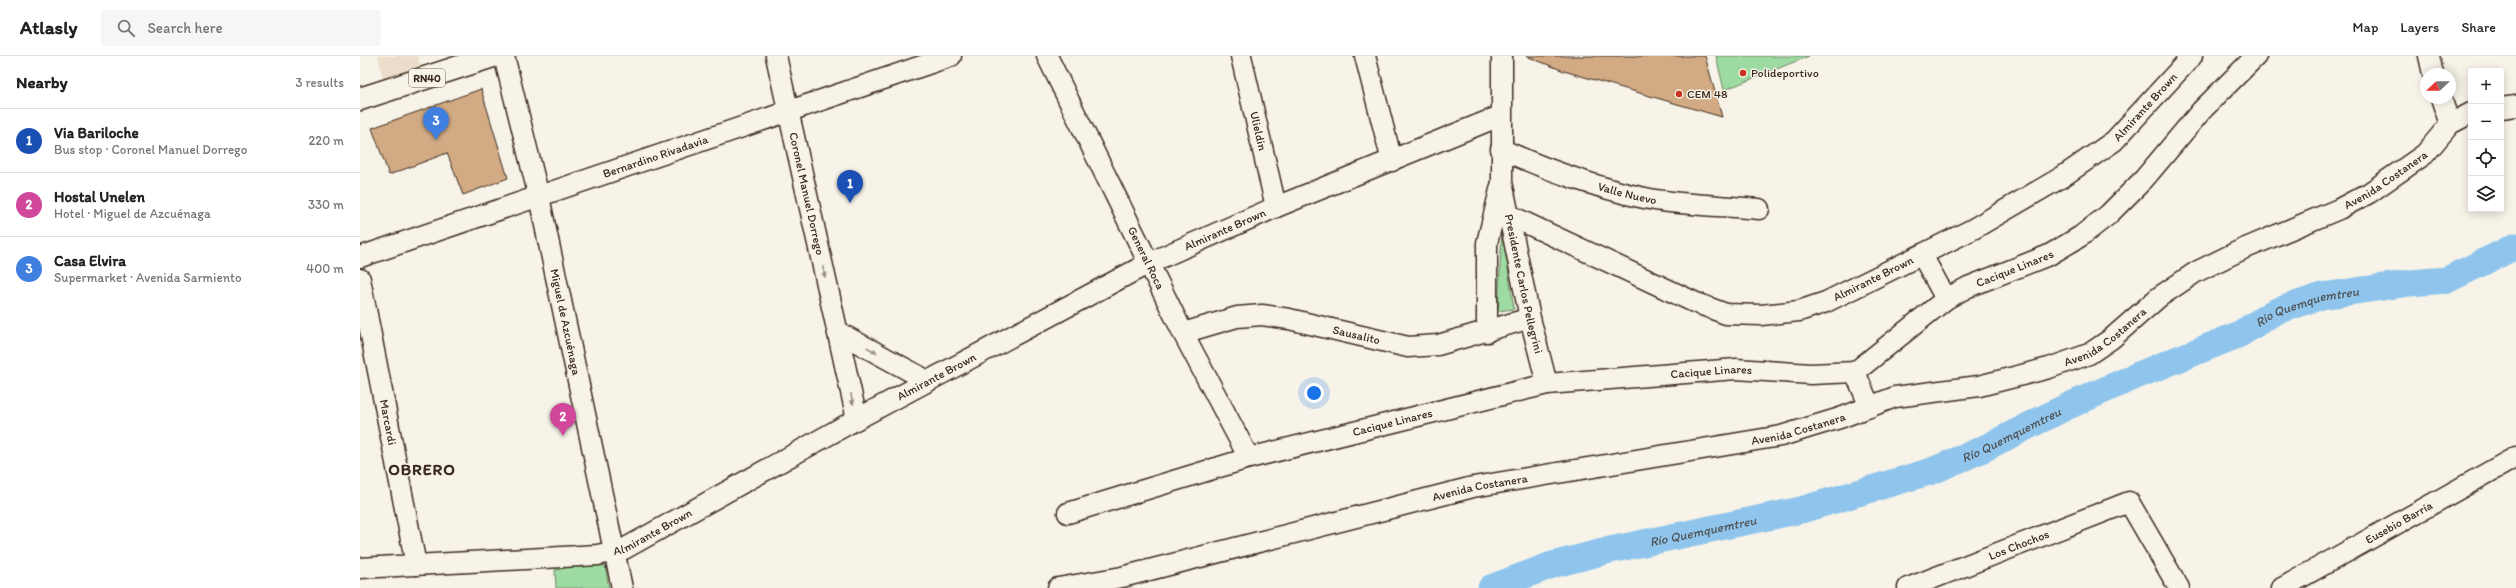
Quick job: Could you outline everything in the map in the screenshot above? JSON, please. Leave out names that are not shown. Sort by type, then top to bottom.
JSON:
[{"type":"highway","name":"RN40","points":[[360,99],[493,56]]},
{"type":"street","name":"Miguel de Azcuénaga","points":[[504,56],[539,197],[622,588]]},
{"type":"street","name":"Coronel Manuel Dorrego","points":[[776,56],[857,419]]},
{"type":"street","name":"Bernardino Rivadavia","points":[[360,257],[951,56]]},
{"type":"street","name":"General Roca","points":[[1047,56],[1183,333],[1249,458]]},
{"type":"street","name":"Ulieldin","points":[[1241,56],[1276,207]]},
{"type":"street","points":[[1365,56],[1392,161]]},
{"type":"street","name":"Presidente Carlos Pellegrini","points":[[1502,56],[1500,116],[1502,182],[1530,318],[1547,384]]},
{"type":"street","name":"Almirante Brown","points":[[1509,215],[1694,302],[1726,314],[1761,315],[1806,309],[1826,302],[1922,255],[2011,208],[2114,141],[2192,56]]},
{"type":"street","name":"Cacique Linares","points":[[1068,513],[1249,458],[1547,384],[1736,369],[1811,374],[1855,372],[1946,299],[1968,287],[2049,255],[2081,236],[2108,216],[2144,179],[2202,110],[2256,56]]},
{"type":"street","points":[[2429,56],[2432,68]]},
{"type":"street","points":[[2443,104],[2450,124]]},
{"type":"street","points":[[2504,108],[2516,106]]},
{"type":"street","name":"Avenida Costanera","points":[[1058,588],[1122,577],[1473,487],[1781,436],[1840,418],[1870,406],[1912,393],[1979,386],[2049,368],[2089,354],[2111,339],[2159,297],[2196,272],[2241,250],[2339,209],[2369,193],[2425,154],[2450,124],[2468,115]]},
{"type":"street","name":"Almirante Brown","points":[[360,568],[598,555],[624,549],[857,419],[1149,263],[1276,207],[1500,116]]},
{"type":"street","name":"Valle Nuevo","points":[[1501,149],[1530,162],[1654,200],[1759,209]]},
{"type":"street","name":"Presidente Carlos Pellegrini","points":[[1487,332],[1487,243],[1502,182]]},
{"type":"street","points":[[1922,255],[1946,299]]},
{"type":"street","name":"Marcardi","points":[[360,279],[416,565]]},
{"type":"street","name":"Sausalito","points":[[1183,333],[1237,317],[1262,315],[1289,319],[1408,347],[1438,345],[1487,332],[1530,318]]},
{"type":"street","points":[[838,332],[928,381]]},
{"type":"street","points":[[1855,372],[1870,406]]},
{"type":"street","name":"Eusebio Barría","points":[[2282,588],[2516,457]]},
{"type":"street","name":"Los Chochos","points":[[1908,588],[2129,502],[2179,588]]},
{"type":"shaded area","points":[[378,56],[418,56],[421,70],[383,79]]},
{"type":"green space","name":"Polideportivo","points":[[1716,56],[1809,56],[1724,90]]},
{"type":"green space","points":[[1502,229],[1514,309],[1498,311]]},
{"type":"green space","points":[[595,562],[605,566],[609,588],[556,588],[555,570]]},
{"type":"building","name":"CEM 48","points":[[1526,56],[1705,56],[1722,117],[1564,71]]},
{"type":"building","points":[[481,89],[508,178],[463,195],[447,153],[389,175],[372,128]]},
{"type":"waterway","name":"Río Quemquemtreu","points":[[1491,588],[1552,565],[1610,550],[1801,510],[1932,471],[1981,450],[2064,408],[2136,376],[2240,334],[2274,312],[2322,296],[2410,283],[2447,280],[2516,246]]},
{"type":"place","name":"Polideportivo","points":[[1743,73]]},
{"type":"place","name":"CEM 48","points":[[1679,94]]},
{"type":"place","name":"Casa Elvira","points":[[436,140]]},
{"type":"place","name":"Via Bariloche","points":[[850,203]]},
{"type":"place","name":"Hostal Unelen","points":[[563,436]]},
{"type":"district","name":"OBRERO","points":[[422,469]]}]
